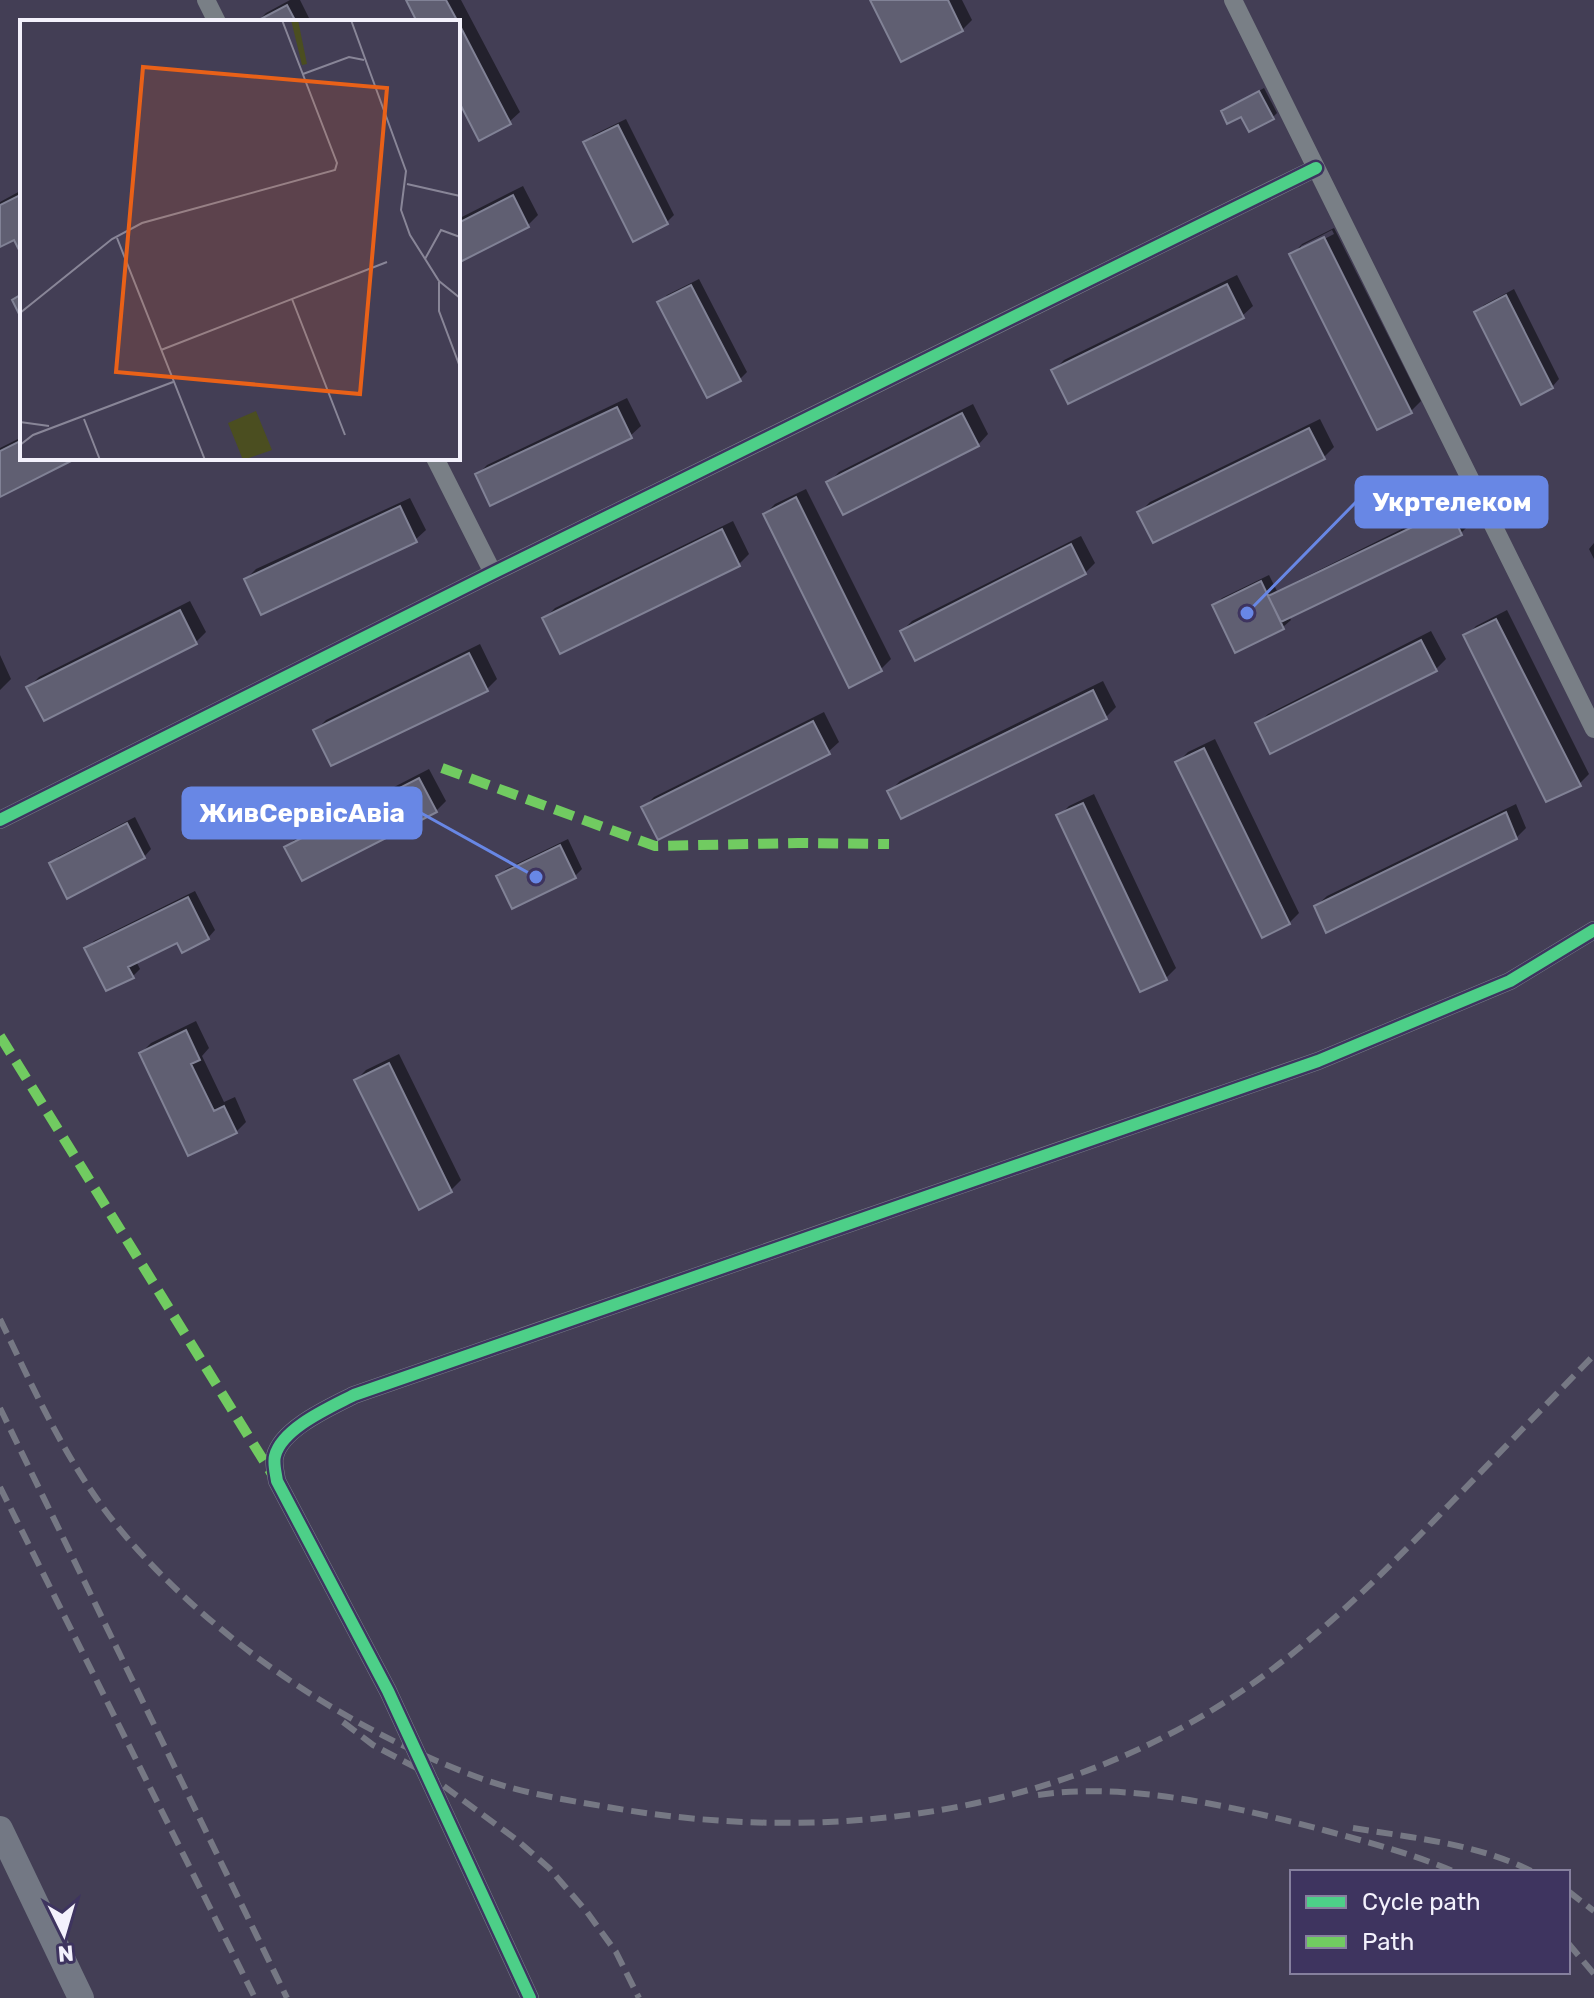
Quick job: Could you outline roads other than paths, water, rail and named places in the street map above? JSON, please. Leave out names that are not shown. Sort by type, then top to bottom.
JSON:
[{"type":"street","points":[[206,0],[216,20]]},
{"type":"street","points":[[1233,0],[1594,729]]},
{"type":"street","points":[[0,820],[493,573],[1316,168]]},
{"type":"street","points":[[436,460],[493,573]]},
{"type":"street","points":[[530,1998],[388,1691],[277,1481],[275,1455],[288,1435],[318,1413],[354,1395],[1318,1061],[1510,981],[1594,930]]},
{"type":"street","points":[[0,1829],[81,1998]]},
{"type":"railway","points":[[0,1319],[57,1434],[109,1515],[165,1578],[203,1614],[288,1680],[381,1734],[428,1757],[492,1782],[602,1806],[679,1817],[756,1822],[834,1822],[911,1814],[988,1801],[1062,1780],[1134,1751],[1204,1715],[1272,1670],[1364,1591],[1594,1355]]},
{"type":"railway","points":[[0,1408],[287,1998]]},
{"type":"railway","points":[[0,1487],[255,1998]]},
{"type":"railway","points":[[343,1722],[373,1745],[426,1773],[517,1840],[549,1868],[616,1952],[639,1998]]},
{"type":"railway","points":[[1038,1795],[1109,1791],[1184,1799],[1293,1822],[1408,1854],[1450,1870]]},
{"type":"railway","points":[[1353,1828],[1468,1848],[1529,1870]]},
{"type":"railway","points":[[1570,1893],[1594,1911]]},
{"type":"railway","points":[[1570,1945],[1594,1974]]},
{"type":"place","name":"Укртелеком","points":[[1247,613]]},
{"type":"place","name":"ЖивСервісАвіа","points":[[536,877]]}]
